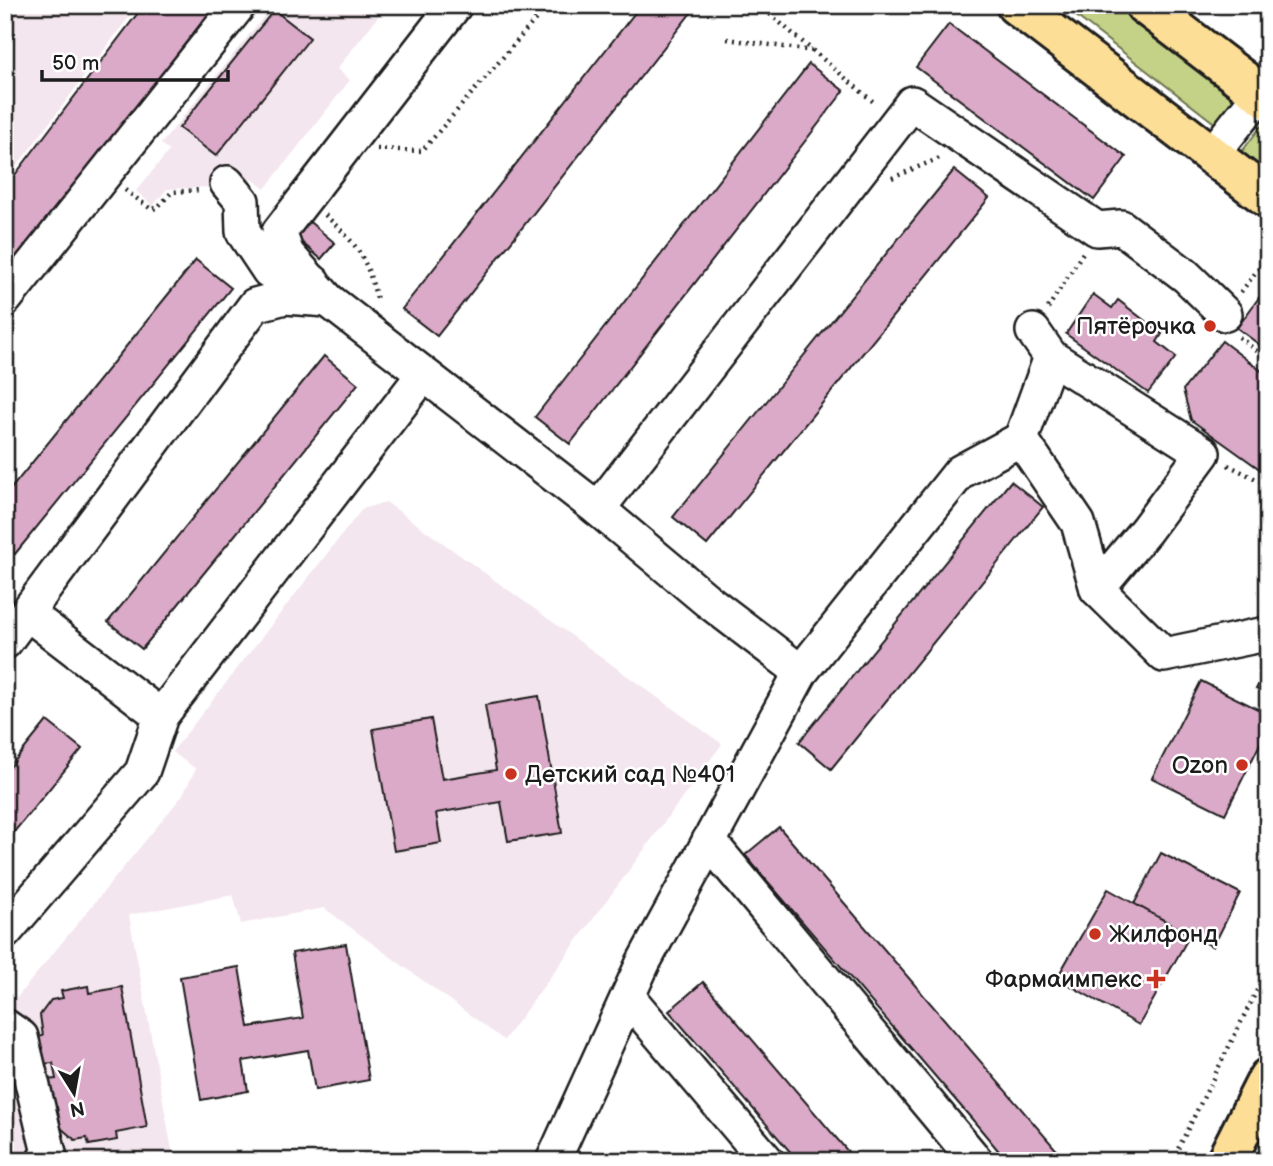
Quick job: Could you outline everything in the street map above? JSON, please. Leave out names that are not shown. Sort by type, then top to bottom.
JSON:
[{"type":"main road","points":[[1016,5],[1210,157],[1268,198]]},
{"type":"main road","points":[[1145,5],[1264,97]]},
{"type":"main road","points":[[1226,1161],[1268,1078]]},
{"type":"street","points":[[5,299],[239,5]]},
{"type":"street","points":[[455,5],[279,232],[286,254],[321,291],[423,375],[598,509],[708,601],[801,672]]},
{"type":"street","points":[[1210,157],[1264,97]]},
{"type":"street","points":[[598,509],[912,103],[1097,229],[1121,227],[1185,276],[1225,314]]},
{"type":"street","points":[[230,186],[242,201],[243,232],[269,271],[288,282],[321,291]]},
{"type":"street","points":[[5,642],[255,305],[321,291]]},
{"type":"street","points":[[1097,589],[1146,530],[1203,453],[1042,344],[1021,439],[1078,523],[1097,589],[1164,654],[1261,635],[1268,639]]},
{"type":"street","points":[[5,932],[142,772],[161,716],[423,375]]},
{"type":"street","points":[[553,1161],[628,997],[801,672],[960,472],[1021,439]]},
{"type":"street","points":[[27,613],[161,716]]},
{"type":"street","points":[[709,841],[976,1161]]},
{"type":"street","points":[[628,997],[767,1161]]},
{"type":"street","points":[[5,1026],[21,1037],[49,1153],[43,1161]]},
{"type":"path","points":[[373,149],[422,151],[548,5]]},
{"type":"path","points":[[759,5],[898,123]]},
{"type":"path","points":[[727,39],[814,52]]},
{"type":"path","points":[[887,180],[975,144]]},
{"type":"path","points":[[134,197],[151,209],[157,208],[172,192],[202,190],[221,195],[230,186]]},
{"type":"path","points":[[306,196],[353,240],[365,261],[379,310],[374,335]]},
{"type":"path","points":[[1042,344],[1097,229]]},
{"type":"path","points":[[1256,272],[1268,256]]},
{"type":"path","points":[[1225,314],[1233,332],[1268,360]]},
{"type":"path","points":[[1203,453],[1268,485]]},
{"type":"path","points":[[1172,1161],[1268,968]]},
{"type":"shaded area","points":[[5,5],[138,5],[5,182]]},
{"type":"shaded area","points":[[273,5],[387,5],[337,69],[350,80],[265,189],[252,179],[249,182],[235,173],[212,187],[167,189],[153,206],[136,191],[169,151],[161,144]]},
{"type":"shaded area","points":[[386,502],[722,744],[504,1040],[324,908],[241,924],[233,895],[129,915],[172,1150],[183,1161],[5,1161],[5,1012],[182,796],[196,769],[172,752],[362,509]]},
{"type":"green space","points":[[1062,5],[1124,5],[1241,94],[1217,125]]},
{"type":"green space","points":[[1265,121],[1268,123],[1268,175],[1240,154]]},
{"type":"building","points":[[144,5],[215,5],[5,278],[5,188]]},
{"type":"building","points":[[641,5],[697,5],[437,336],[402,309]]},
{"type":"building","points":[[274,10],[310,38],[216,156],[179,128]]},
{"type":"building","points":[[949,24],[1126,157],[1094,200],[916,67]]},
{"type":"building","points":[[809,64],[844,91],[570,444],[535,417]]},
{"type":"building","points":[[954,170],[989,198],[707,545],[673,517]]},
{"type":"building","points":[[305,218],[335,243],[321,259],[292,234]]},
{"type":"building","points":[[196,260],[231,288],[15,554],[5,546],[5,496]]},
{"type":"building","points":[[1268,285],[1268,351],[1237,328]]},
{"type":"building","points":[[1093,294],[1112,308],[1118,300],[1162,334],[1157,342],[1176,357],[1148,393],[1066,334]]},
{"type":"building","points":[[1222,341],[1268,376],[1268,475],[1191,420],[1183,390]]},
{"type":"building","points":[[324,356],[358,384],[142,649],[108,622]]},
{"type":"building","points":[[1011,481],[1043,507],[831,769],[799,742]]},
{"type":"building","points":[[1268,667],[1268,695],[1256,689]]},
{"type":"building","points":[[1201,681],[1268,714],[1268,728],[1225,814],[1152,778]]},
{"type":"building","name":"Детский сад №401","points":[[539,696],[562,833],[508,841],[501,802],[436,813],[441,843],[394,851],[373,729],[431,719],[442,779],[496,770],[485,705]]},
{"type":"building","points":[[47,721],[82,749],[5,843],[5,773]]},
{"type":"building","points":[[779,827],[1066,1161],[1007,1161],[745,855]]},
{"type":"building","points":[[1161,853],[1240,893],[1213,947],[1134,904]]},
{"type":"building","points":[[1108,889],[1190,935],[1139,1025],[1057,978]]},
{"type":"building","points":[[346,944],[369,1080],[315,1090],[308,1050],[243,1061],[248,1091],[201,1100],[180,977],[239,967],[249,1027],[303,1018],[292,953]]},
{"type":"building","points":[[703,982],[856,1161],[798,1161],[669,1011]]},
{"type":"building","points":[[88,986],[89,993],[122,987],[147,1127],[116,1133],[117,1140],[89,1145],[87,1138],[75,1140],[61,1128],[57,1107],[50,1108],[45,1080],[56,1079],[53,1063],[42,1064],[37,1037],[43,1036],[40,1015],[51,1000],[63,998],[61,991]]},
{"type":"place","name":"Пятёрочка","points":[[1210,326]]},
{"type":"place","name":"Ozon","points":[[1242,765]]},
{"type":"place","name":"Детский сад №401","points":[[511,774]]},
{"type":"place","name":"Жилфонд","points":[[1095,934]]},
{"type":"place","name":"Фармаимпекс","points":[[1156,979]]}]
